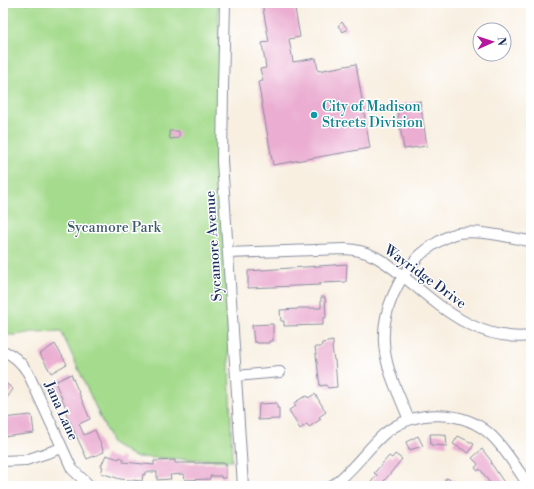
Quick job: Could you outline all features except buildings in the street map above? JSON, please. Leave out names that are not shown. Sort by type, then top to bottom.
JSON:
[{"type":"street","name":"Sycamore Avenue","points":[[225,3],[222,161],[243,486]]},
{"type":"street","points":[[409,420],[390,376],[384,341],[387,312],[393,294],[403,277],[419,255],[442,239],[454,234],[483,233],[530,241]]},
{"type":"street","name":"Wayridge Drive","points":[[228,254],[352,249],[368,253],[377,257],[460,320],[473,327],[501,335],[531,336]]},
{"type":"street","name":"Jana Lane","points":[[3,351],[23,365],[72,469],[90,486]]},
{"type":"street","points":[[236,376],[280,372]]},
{"type":"street","points":[[332,486],[351,471],[373,445],[395,426],[418,417],[449,416],[459,417],[480,427],[495,440],[529,486]]},
{"type":"street","points":[[3,461],[26,460],[62,448]]},
{"type":"green space","name":"Sycamore Park","points":[[3,3],[218,3],[232,461],[135,457],[112,443],[61,331],[3,335]]},
{"type":"place","name":"City of Madison Streets Division","points":[[314,115]]}]
